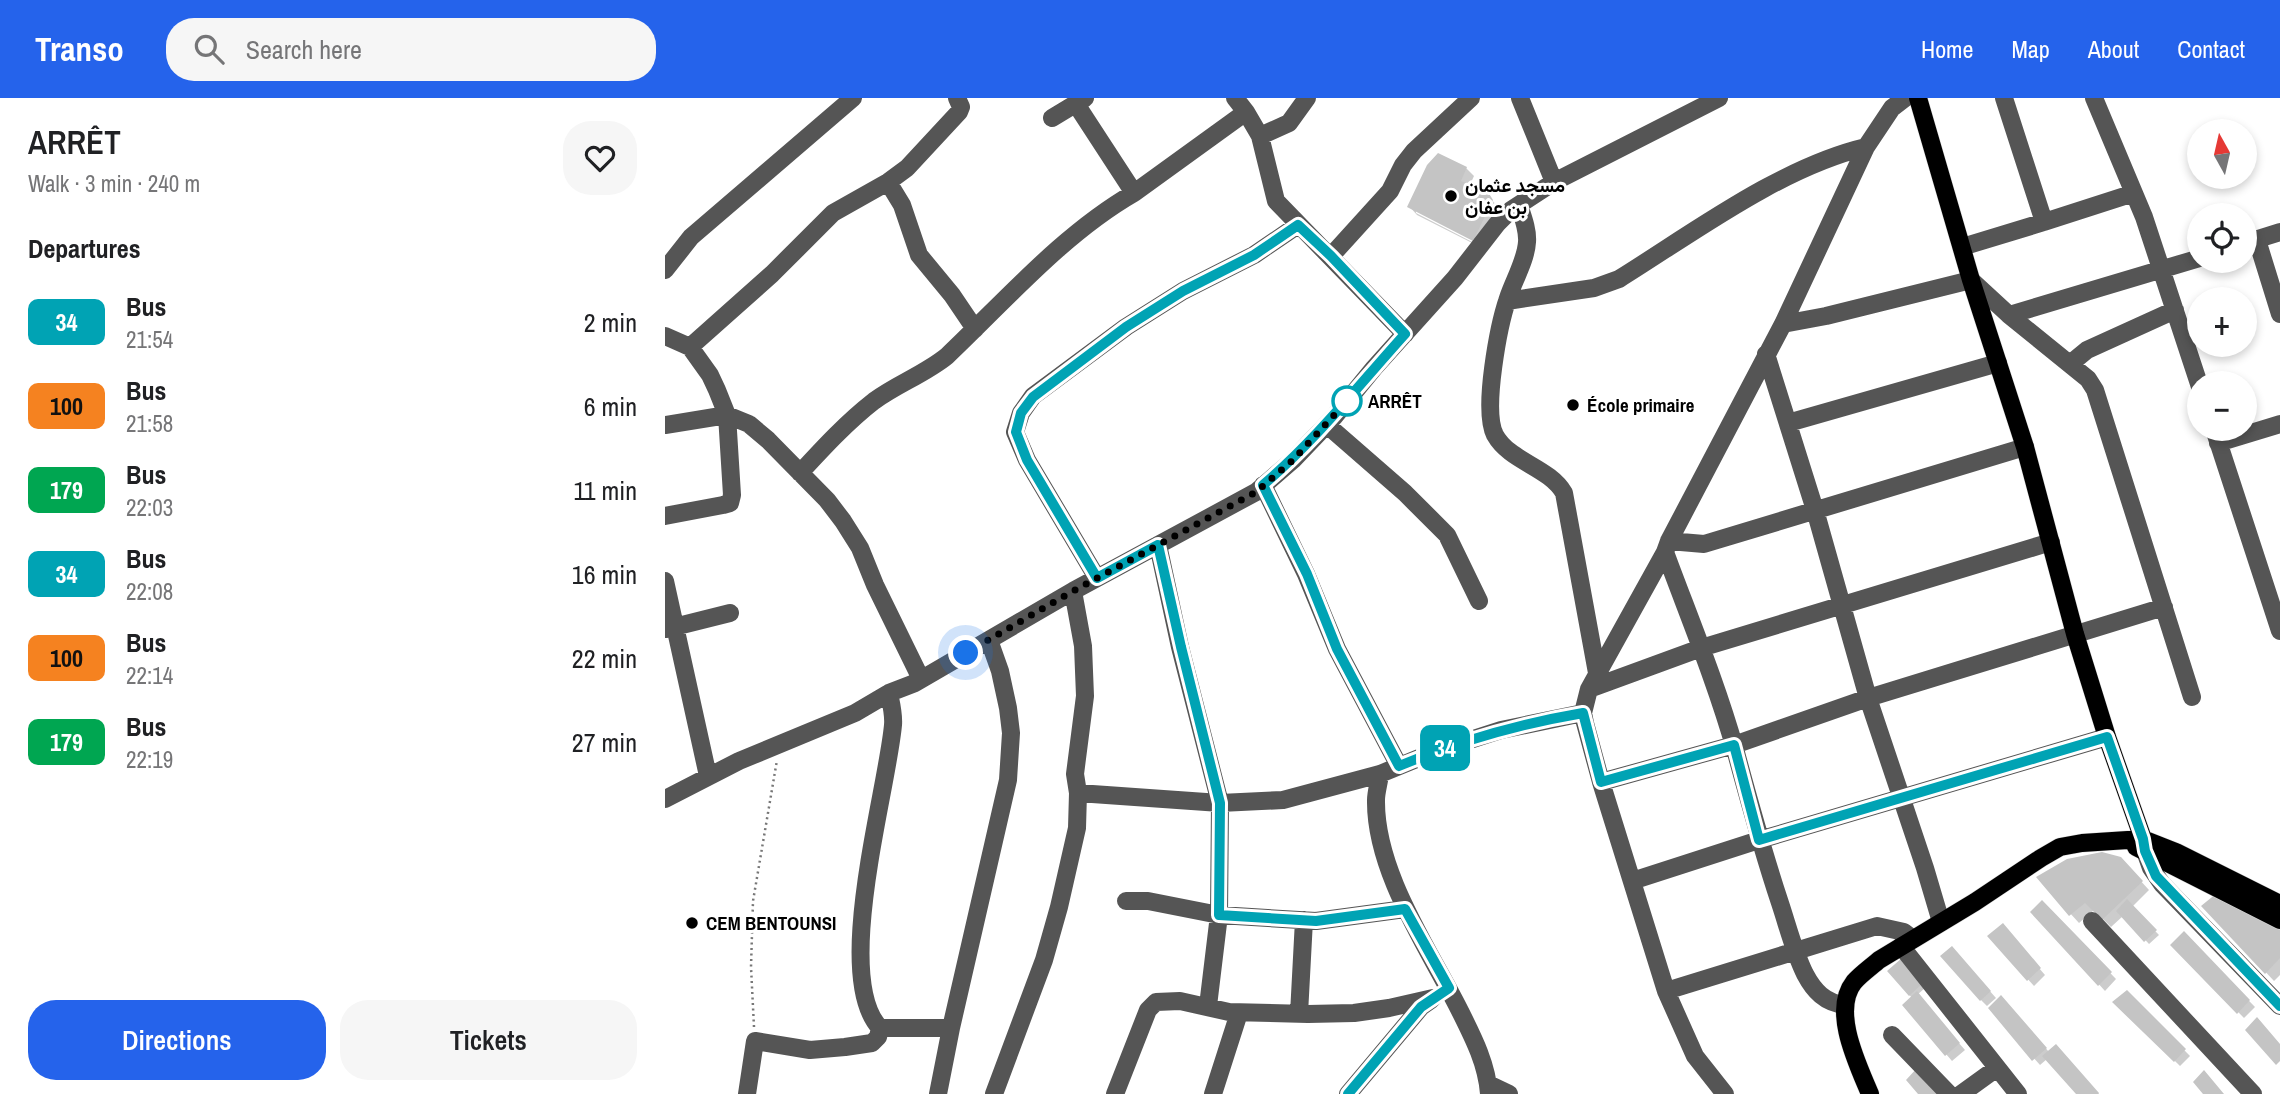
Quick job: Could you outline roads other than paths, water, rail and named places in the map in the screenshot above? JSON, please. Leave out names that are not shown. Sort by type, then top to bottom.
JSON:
[{"type":"main road","points":[[1918,98],[1971,280],[2025,447],[2075,634],[2144,845],[2280,920]]},
{"type":"main road","points":[[1870,1094],[1854,1057],[1845,1005],[1853,983],[1879,960],[2060,847],[2089,842],[2123,841],[2176,852],[2280,904]]},
{"type":"street","points":[[665,270],[691,237],[853,98]]},
{"type":"street","points":[[690,347],[772,274],[833,213],[907,168],[951,123],[961,107],[957,98]]},
{"type":"street","points":[[1260,136],[1289,122],[1307,98]]},
{"type":"street","points":[[1331,256],[1390,191],[1403,165],[1415,151],[1471,98]]},
{"type":"street","points":[[1520,98],[1554,182]]},
{"type":"street","points":[[665,800],[708,776],[855,713],[889,693],[921,679],[1073,591],[1256,492],[1293,460],[1327,425],[1455,278],[1497,224],[1519,205],[1554,182],[1697,103],[1719,98]]},
{"type":"street","points":[[1715,1090],[1695,1056],[1666,991],[1601,782],[1583,713],[1593,681],[1612,650],[1783,324],[1866,147],[1892,108],[1905,98]]},
{"type":"street","points":[[2004,98],[2044,222]]},
{"type":"street","points":[[2094,98],[2134,193],[2195,371]]},
{"type":"street","points":[[1052,118],[1081,101],[1135,193]]},
{"type":"street","points":[[800,473],[837,434],[873,402],[934,367],[1053,254],[1116,204],[1135,193],[1241,105],[1260,136],[1276,201],[1405,334]]},
{"type":"street","points":[[1507,301],[1594,288],[1619,279],[1760,190],[1845,152],[1866,147]]},
{"type":"street","points":[[888,182],[902,205],[919,255],[952,295],[975,329]]},
{"type":"street","points":[[1962,247],[2134,193]]},
{"type":"street","points":[[1519,205],[1527,242],[1507,301],[1491,380],[1490,408],[1495,435],[1535,470],[1552,478],[1564,493],[1593,681]]},
{"type":"street","points":[[1097,578],[1027,460],[1016,432],[1021,413],[1033,397],[1126,327],[1183,291],[1254,255],[1298,225]]},
{"type":"street","points":[[2257,240],[2280,232]]},
{"type":"street","points":[[2257,252],[2275,281],[2280,314]]},
{"type":"street","points":[[2009,315],[2187,262]]},
{"type":"street","points":[[1783,324],[1971,280],[2009,315],[2088,379],[2095,390],[2192,697]]},
{"type":"street","points":[[2070,364],[2087,350],[2175,310]]},
{"type":"street","points":[[665,336],[690,347],[711,375],[727,415],[730,503],[665,516]]},
{"type":"street","points":[[1766,354],[1815,510],[1868,698],[1941,922]]},
{"type":"street","points":[[1788,423],[1998,363]]},
{"type":"street","points":[[665,425],[727,415],[749,424],[827,499],[860,548],[921,679]]},
{"type":"street","points":[[2257,428],[2280,424]]},
{"type":"street","points":[[1327,425],[1405,493],[1447,536],[1479,601]]},
{"type":"street","points":[[2218,441],[2280,631]]},
{"type":"street","points":[[1667,546],[1704,544],[2025,447]]},
{"type":"street","points":[[1263,485],[1307,574],[1337,649],[1399,766]]},
{"type":"street","points":[[1593,681],[2051,542]]},
{"type":"street","points":[[1158,545],[1220,803],[1219,915],[1208,1006]]},
{"type":"street","points":[[1667,546],[1734,745],[1759,840],[1796,953],[1806,975],[1825,1000],[1845,1005]]},
{"type":"street","points":[[665,581],[670,628],[708,776]]},
{"type":"street","points":[[994,1094],[1040,973],[1077,828],[1078,793],[1075,774],[1085,696],[1083,646],[1073,591]]},
{"type":"street","points":[[1601,782],[1734,745],[1868,698],[2164,607]]},
{"type":"street","points":[[670,628],[730,613]]},
{"type":"street","points":[[938,1094],[1007,780],[1011,733],[1008,708],[1000,671],[989,640]]},
{"type":"street","points":[[889,693],[893,721],[862,923],[864,998],[872,1019],[880,1028],[951,1028]]},
{"type":"street","points":[[1078,793],[1220,803],[1283,800],[1380,774],[1436,751],[1501,730],[1583,713]]},
{"type":"street","points":[[1632,881],[1759,840],[2107,737]]},
{"type":"street","points":[[1380,774],[1375,798],[1378,828],[1405,909],[1478,1047],[1489,1089],[1509,1094]]},
{"type":"street","points":[[2144,845],[2151,868],[2162,884],[2280,1006]]},
{"type":"street","points":[[1126,901],[1148,901],[1219,915],[1316,921],[1405,909]]},
{"type":"street","points":[[1299,1014],[1304,920]]},
{"type":"street","points":[[2092,921],[2253,1094]]},
{"type":"street","points":[[1666,991],[1877,926],[1904,932],[1907,943],[2018,1094]]},
{"type":"street","points":[[1348,1094],[1421,1007],[1449,988]]},
{"type":"street","points":[[1115,1094],[1148,1010],[1156,1002],[1168,1000],[1239,1013],[1299,1014],[1353,1013],[1433,998]]},
{"type":"street","points":[[1213,1094],[1239,1013]]},
{"type":"street","points":[[747,1094],[755,1041],[810,1050],[845,1047],[872,1043],[878,1037],[880,1028]]},
{"type":"street","points":[[1892,1035],[1949,1094]]},
{"type":"street","points":[[1961,1094],[1997,1068]]},
{"type":"place","name":"مسجد عثمان بن عفان","points":[[1451,196]]},
{"type":"place","name":"ARRÊT","points":[[1347,401]]},
{"type":"place","name":"École primaire","points":[[1573,405]]},
{"type":"place","name":"CEM BENTOUNSI","points":[[692,923]]}]
